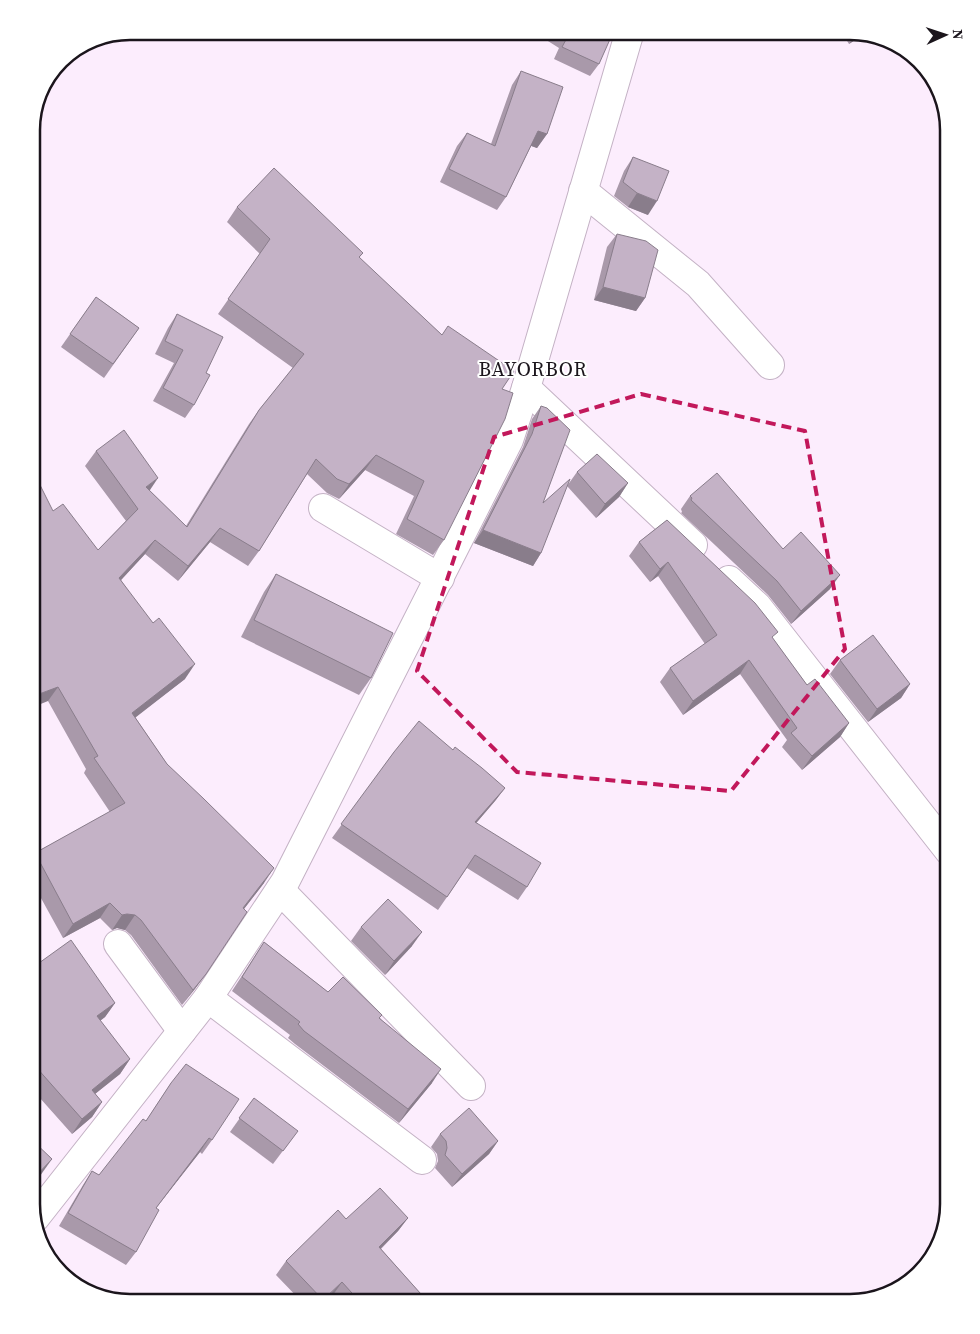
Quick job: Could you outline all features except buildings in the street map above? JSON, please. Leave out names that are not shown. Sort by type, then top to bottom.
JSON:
[{"type":"street","points":[[41,1211],[208,998],[283,886],[510,440],[627,40]]},
{"type":"street","points":[[583,191],[698,284],[770,365]]},
{"type":"street","points":[[526,388],[757,606],[940,840]]},
{"type":"street","points":[[324,508],[440,578]]},
{"type":"street","points":[[265,862],[283,886],[470,1086]]},
{"type":"street","points":[[118,944],[182,1031]]},
{"type":"street","points":[[208,998],[422,1160]]},
{"type":"highlighted area","points":[[641,394],[805,431],[845,649],[731,791],[517,772],[417,671],[494,437]]},
{"type":"district","name":"BAYORBOR","points":[[533,369]]}]
